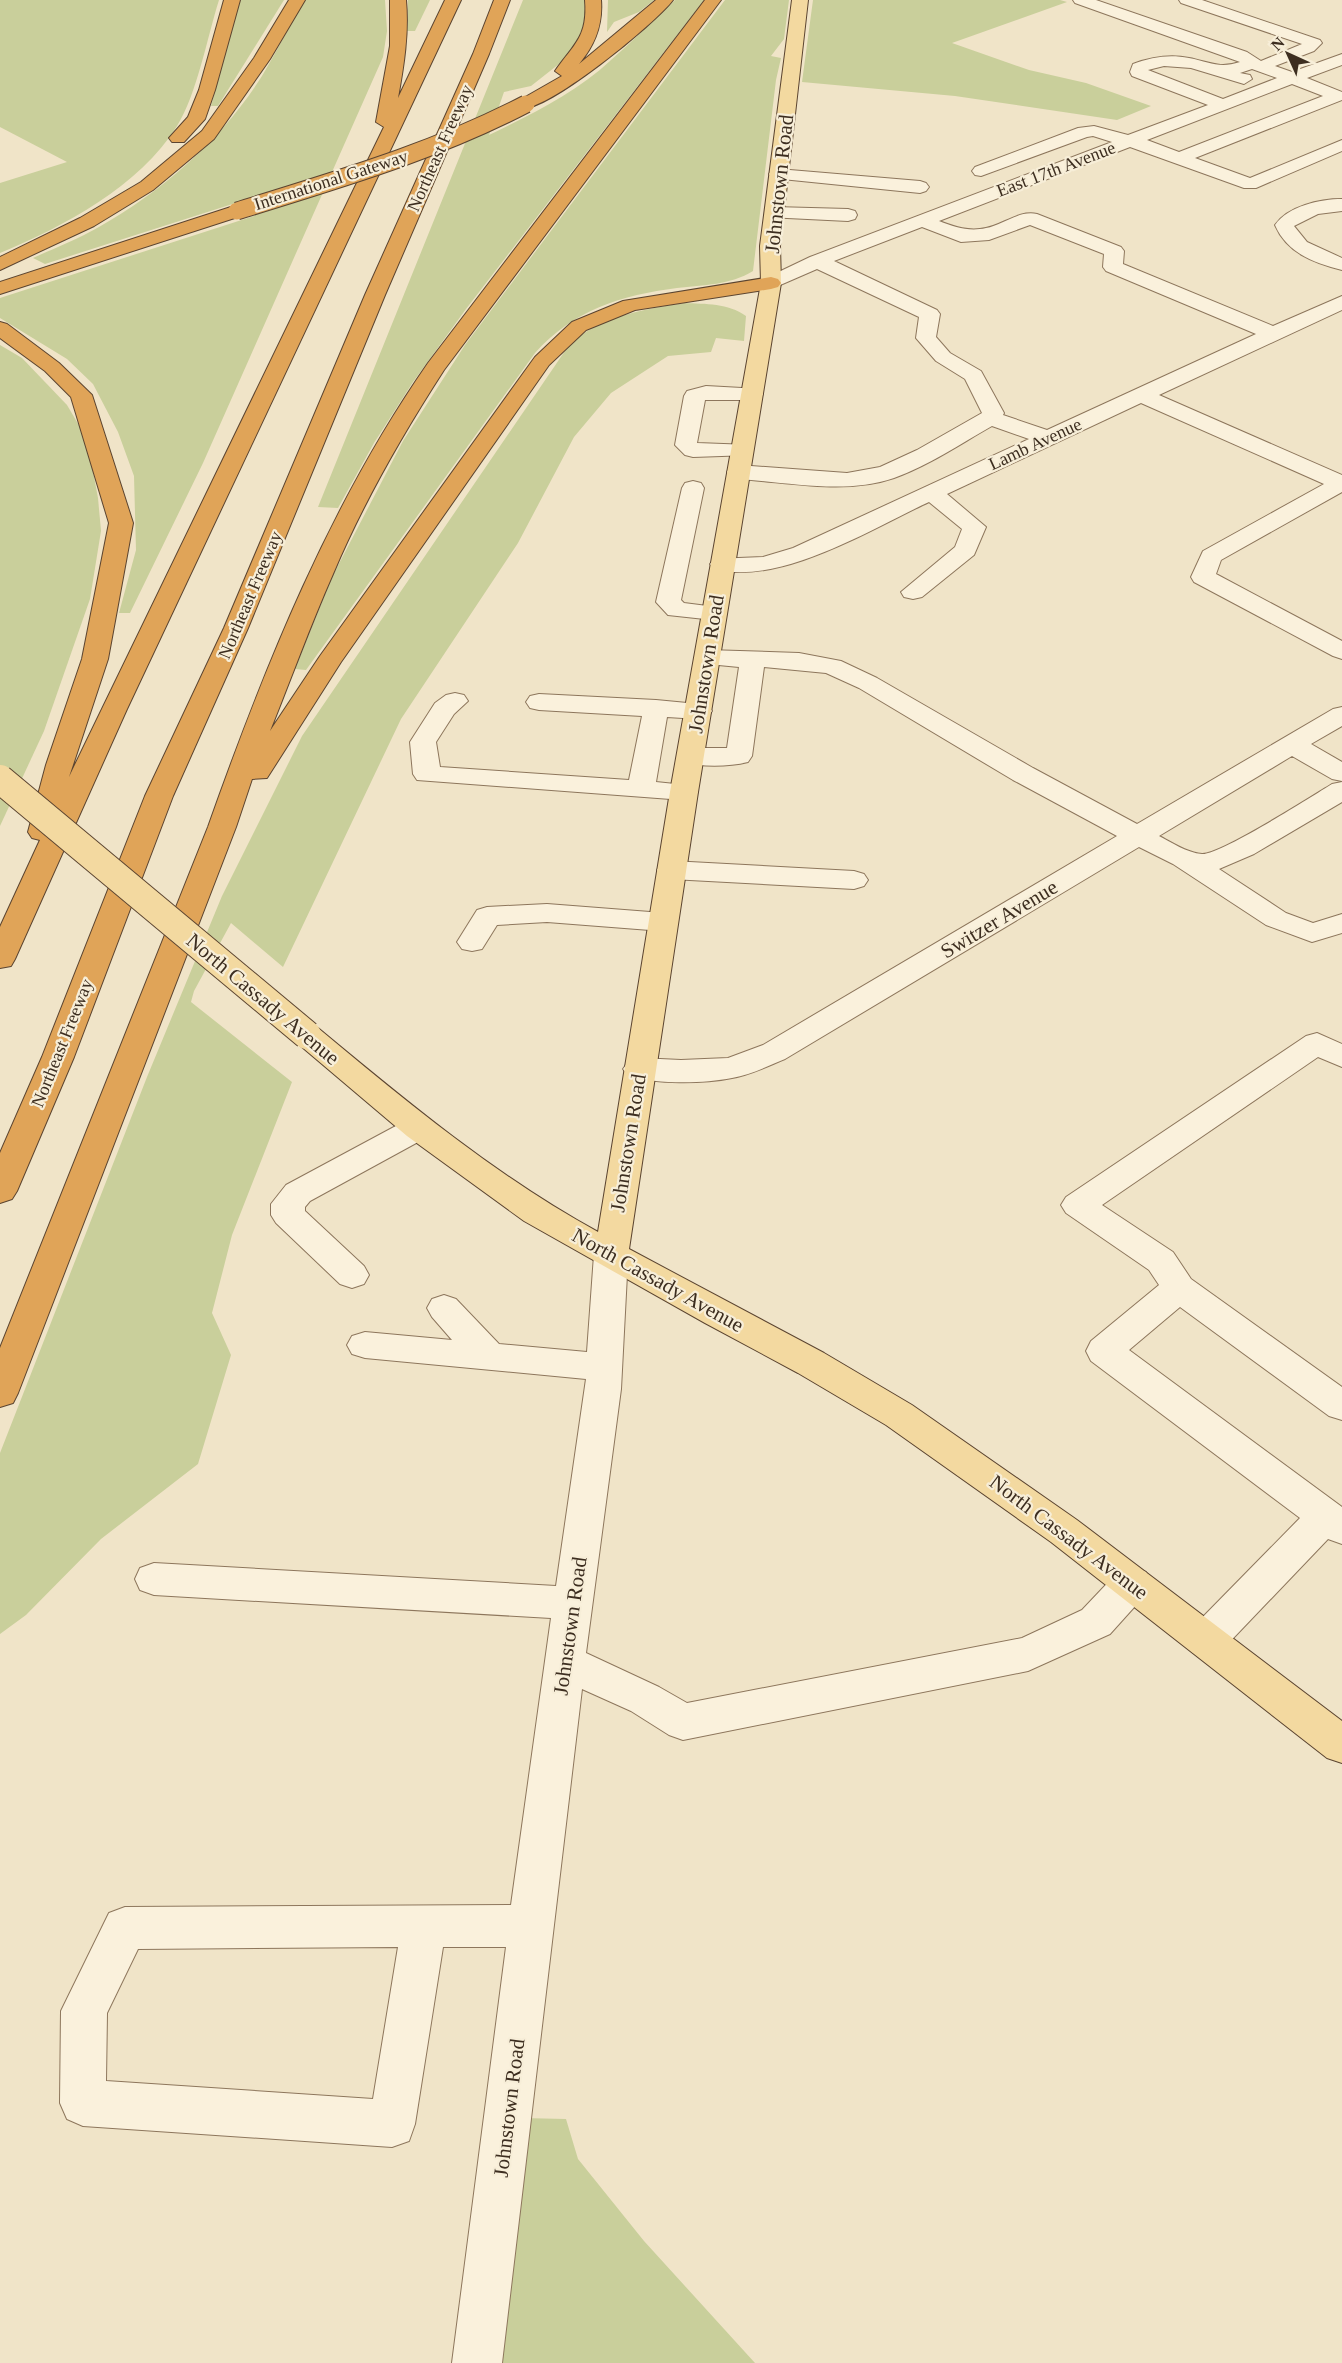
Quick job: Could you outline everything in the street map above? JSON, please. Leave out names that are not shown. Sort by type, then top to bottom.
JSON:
[{"type":"highway","points":[[87,222],[137,184],[196,119],[207,90],[232,0]]},
{"type":"highway","points":[[0,264],[87,222],[147,186],[208,135],[262,59],[297,0]]},
{"type":"highway","points":[[379,157],[400,39],[401,20],[398,0]]},
{"type":"highway","points":[[0,959],[114,709],[453,0]]},
{"type":"highway","name":"Northeast Freeway","points":[[0,1191],[58,1057],[159,796],[236,628],[502,0]]},
{"type":"highway","points":[[526,104],[569,66],[583,48],[592,30],[595,13],[593,0]]},
{"type":"highway","name":"International Gateway","points":[[0,288],[440,144],[490,123],[560,86],[586,69],[665,0]]},
{"type":"highway","points":[[0,1393],[222,827],[245,761],[321,573],[360,493],[405,413],[435,367],[713,0]]},
{"type":"highway","points":[[222,827],[329,661],[543,361],[579,327],[630,305],[771,283]]},
{"type":"highway","points":[[0,328],[52,366],[81,395],[121,523],[95,659],[59,765],[20,918]]},
{"type":"main road","name":"Johnstown Road","points":[[611,1255],[671,870],[771,283],[770,246],[800,0]]},
{"type":"main road","name":"North Cassady Avenue","points":[[0,779],[418,1128],[536,1213],[811,1363],[899,1415],[1064,1531],[1342,1745]]},
{"type":"street","points":[[1080,0],[1241,55],[1291,79],[1340,96]]},
{"type":"street","points":[[1187,0],[1314,43],[1308,48],[1223,73]]},
{"type":"street","points":[[1251,21],[1278,11]]},
{"type":"street","points":[[1224,105],[1138,72],[1138,68],[1145,64],[1165,60],[1223,73],[1270,87]]},
{"type":"street","name":"East 17th Avenue","points":[[771,283],[817,261],[1291,79],[1338,64]]},
{"type":"street","points":[[1179,158],[1340,96]]},
{"type":"street","points":[[981,171],[1084,132],[1094,131],[1147,146],[1250,184],[1342,145]]},
{"type":"street","points":[[1008,161],[1044,174]]},
{"type":"street","points":[[778,174],[920,187]]},
{"type":"street","points":[[1342,205],[1312,210],[1292,218],[1284,225],[1290,240],[1314,255],[1342,264]]},
{"type":"street","points":[[774,213],[848,215]]},
{"type":"street","points":[[923,221],[961,236],[989,234],[1030,218],[1114,251],[1113,267],[1274,334]]},
{"type":"street","points":[[752,394],[706,392],[695,396],[686,445],[739,469],[847,480],[886,473],[925,455],[990,418],[993,413],[974,375],[943,357],[926,338],[930,314],[817,261]]},
{"type":"street","name":"Lamb Avenue","points":[[722,564],[765,564],[801,553],[1340,305]]},
{"type":"street","points":[[1142,395],[1342,483]]},
{"type":"street","points":[[990,418],[1048,438]]},
{"type":"street","points":[[693,450],[685,484],[693,488],[739,469]]},
{"type":"street","points":[[1342,483],[1211,556],[1203,577],[1342,651]]},
{"type":"street","points":[[693,488],[668,602],[677,610],[714,613]]},
{"type":"street","points":[[913,592],[966,550],[974,527],[932,493]]},
{"type":"street","points":[[707,658],[799,661],[832,666],[868,683],[1023,774],[1183,858],[1276,919],[1312,933],[1342,923]]},
{"type":"street","points":[[690,756],[739,756],[753,659]]},
{"type":"street","points":[[455,701],[444,709],[423,742],[427,774],[684,792]]},
{"type":"street","points":[[539,702],[699,711]]},
{"type":"street","points":[[641,790],[656,708]]},
{"type":"street","name":"Switzer Avenue","points":[[639,1069],[681,1071],[731,1068],[774,1052],[1342,715]]},
{"type":"street","points":[[1293,745],[1342,773]]},
{"type":"street","points":[[1183,858],[1205,864],[1244,848],[1342,790]]},
{"type":"street","points":[[671,870],[854,880]]},
{"type":"street","points":[[472,942],[487,916],[548,913],[663,922]]},
{"type":"street","points":[[1342,1057],[1317,1043],[1078,1205],[1161,1262],[1179,1288],[1342,1406]]},
{"type":"street","points":[[352,1275],[288,1215],[288,1204],[298,1193],[418,1128]]},
{"type":"street","name":"Johnstown Road","points":[[477,2363],[604,1367],[611,1255]]},
{"type":"street","points":[[1179,1288],[1104,1351],[1334,1522],[1206,1640]]},
{"type":"street","points":[[444,1308],[488,1355]]},
{"type":"street","points":[[365,1344],[604,1367]]},
{"type":"street","points":[[154,1579],[573,1603]]},
{"type":"street","points":[[565,1662],[645,1699],[683,1722],[1028,1654],[1096,1622],[1132,1583]]},
{"type":"street","points":[[424,1926],[392,2124],[83,2103],[84,2011],[125,1928],[424,1926],[531,1926]]},
{"type":"green space","points":[[0,0],[219,0],[190,98],[177,126],[161,148],[143,168],[98,202],[49,231],[0,253],[0,183],[67,162],[0,127]]},
{"type":"green space","points":[[240,0],[284,0],[218,106],[211,106]]},
{"type":"green space","points":[[304,0],[385,0],[387,31],[383,57],[203,463],[130,613],[119,613],[136,550],[134,476],[118,432],[93,384],[67,359],[0,318],[0,298],[254,216],[264,194],[45,264],[33,258],[83,236],[146,197],[169,180],[210,142],[229,121],[268,67]]},
{"type":"green space","points":[[408,0],[430,0],[415,31],[407,31]]},
{"type":"green space","points":[[523,0],[586,0],[585,29],[564,60],[531,86],[504,92],[489,135],[537,111],[583,83],[619,53],[675,0],[704,0],[466,309],[413,382],[374,443],[338,508],[318,507]]},
{"type":"green space","points":[[608,0],[654,0],[639,12],[614,22],[607,32]]},
{"type":"green space","points":[[725,0],[789,0],[784,39],[771,56],[781,58],[776,80],[753,271],[726,282],[657,291],[618,300],[582,315],[550,338],[535,353],[306,670],[295,669],[332,577],[403,441],[465,345]]},
{"type":"green space","points":[[813,0],[1060,0],[1067,2],[952,43],[1029,70],[1086,83],[1151,106],[1117,120],[955,96],[802,82]]},
{"type":"green space","points":[[684,303],[724,306],[746,316],[744,341],[716,338],[711,352],[668,356],[611,393],[574,437],[518,543],[401,719],[283,967],[231,923],[194,991],[191,1002],[292,1082],[232,1235],[212,1313],[231,1355],[198,1464],[101,1539],[26,1615],[0,1634],[0,1453],[147,1077],[222,896],[302,736],[560,358],[575,340],[599,325],[627,314]]},
{"type":"green space","points":[[0,345],[22,358],[67,405],[87,439],[98,498],[101,531],[90,599],[44,731],[0,826]]},
{"type":"green space","points":[[522,2118],[566,2119],[578,2159],[644,2241],[755,2363],[493,2363]]}]
